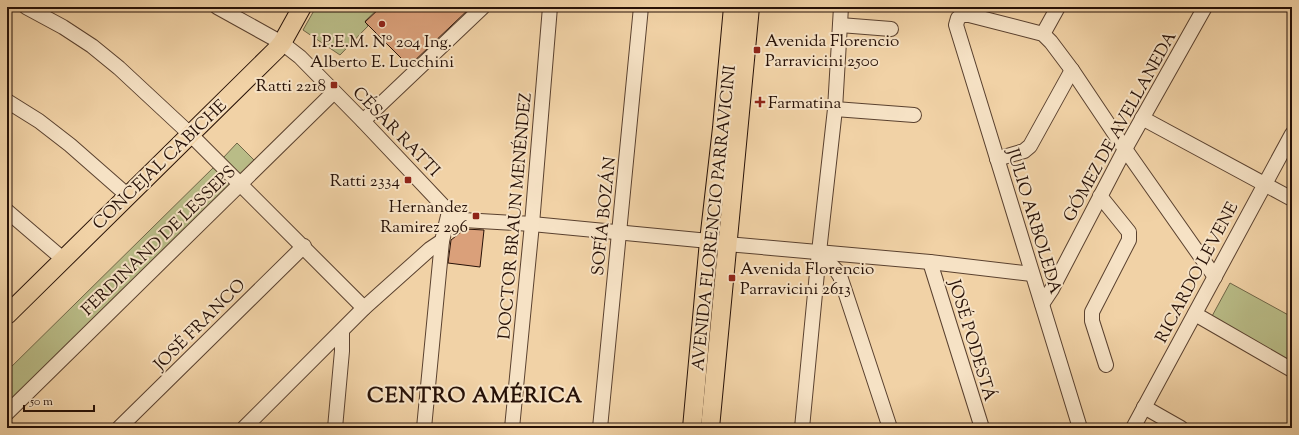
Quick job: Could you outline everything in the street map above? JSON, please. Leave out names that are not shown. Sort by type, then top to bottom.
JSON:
[{"type":"main road","name":"CONCEJAL CABICHE","points":[[7,315],[282,43],[302,7]]},
{"type":"main road","name":"AVENIDA FLORENCIO PARRAVICINI","points":[[692,428],[709,241],[722,128],[733,7]]},
{"type":"main road","name":"AVENIDA FLORENCIO PARRAVICINI","points":[[710,428],[750,7]]},
{"type":"street","points":[[26,7],[92,46],[119,68],[241,183],[364,308]]},
{"type":"street","name":"CÉSAR RATTI","points":[[217,7],[282,43],[300,57],[449,212]]},
{"type":"street","points":[[362,121],[483,7]]},
{"type":"street","name":"DOCTOR BRAUN MENÉNDEZ","points":[[512,428],[532,224],[550,7]]},
{"type":"street","name":"SOFÍA BOZÁN","points":[[600,428],[641,7]]},
{"type":"street","points":[[802,428],[835,108],[841,7]]},
{"type":"street","points":[[1058,7],[1043,34],[1051,42],[1072,70],[1125,149],[1215,277]]},
{"type":"street","name":"GÓMEZ DE AVELLANEDA","points":[[1042,304],[1052,289],[1142,118],[1205,7]]},
{"type":"street","name":"JULIO ARBOLEDA","points":[[1043,34],[969,15],[958,18],[956,25],[1080,428]]},
{"type":"street","points":[[840,25],[891,29]]},
{"type":"street","points":[[997,159],[1024,151],[1030,146],[1072,70]]},
{"type":"street","name":"FERDINAND DE LESSEPS","points":[[7,413],[334,92]]},
{"type":"street","points":[[7,101],[39,121],[70,145],[127,195]]},
{"type":"street","points":[[835,108],[914,115]]},
{"type":"street","points":[[1142,118],[1292,199]]},
{"type":"street","name":"RICARDO LEVENE","points":[[1133,428],[1292,134]]},
{"type":"street","points":[[1100,196],[1129,232],[1129,240],[1092,312],[1092,321],[1106,365]]},
{"type":"street","points":[[7,211],[63,259]]},
{"type":"street","points":[[449,212],[453,216],[463,220],[532,224],[727,244],[930,262],[1032,274]]},
{"type":"street","points":[[424,428],[442,241],[449,212]]},
{"type":"street","points":[[244,428],[364,308],[430,249],[442,241]]},
{"type":"street","name":"JOSÉ FRANCO","points":[[119,428],[304,246]]},
{"type":"street","points":[[819,252],[840,276],[890,428]]},
{"type":"street","name":"JOSÉ PODESTÁ","points":[[930,262],[982,428]]},
{"type":"street","points":[[1195,314],[1292,370]]},
{"type":"street","points":[[334,428],[342,351],[342,331]]},
{"type":"street","points":[[1144,407],[1181,428]]},
{"type":"green space","points":[[316,7],[380,7],[365,21],[368,26],[340,55],[303,30]]},
{"type":"green space","points":[[237,143],[257,163],[241,177],[223,158]]},
{"type":"green space","points":[[217,164],[234,182],[7,407],[7,371]]},
{"type":"green space","points":[[1230,283],[1292,317],[1292,363],[1211,318]]},
{"type":"building","points":[[381,7],[471,7],[409,66],[365,22]]},
{"type":"building","points":[[465,229],[484,230],[480,267],[448,263],[451,240]]},
{"type":"place","name":"I.P.E.M. Nº 204 Ing. Alberto E. Lucchini","points":[[382,24]]},
{"type":"place","name":"Avenida Florencio Parravicini 2500","points":[[757,50]]},
{"type":"place","name":"Ratti 2218","points":[[334,85]]},
{"type":"place","name":"Farmatina","points":[[760,102]]},
{"type":"place","name":"Ratti 2334","points":[[408,180]]},
{"type":"place","name":"Hernandez Ramirez 296","points":[[476,216]]},
{"type":"place","name":"Avenida Florencio Parravicini 2613","points":[[732,278]]},
{"type":"district","name":"CENTRO AMÉRICA","points":[[475,395]]}]
